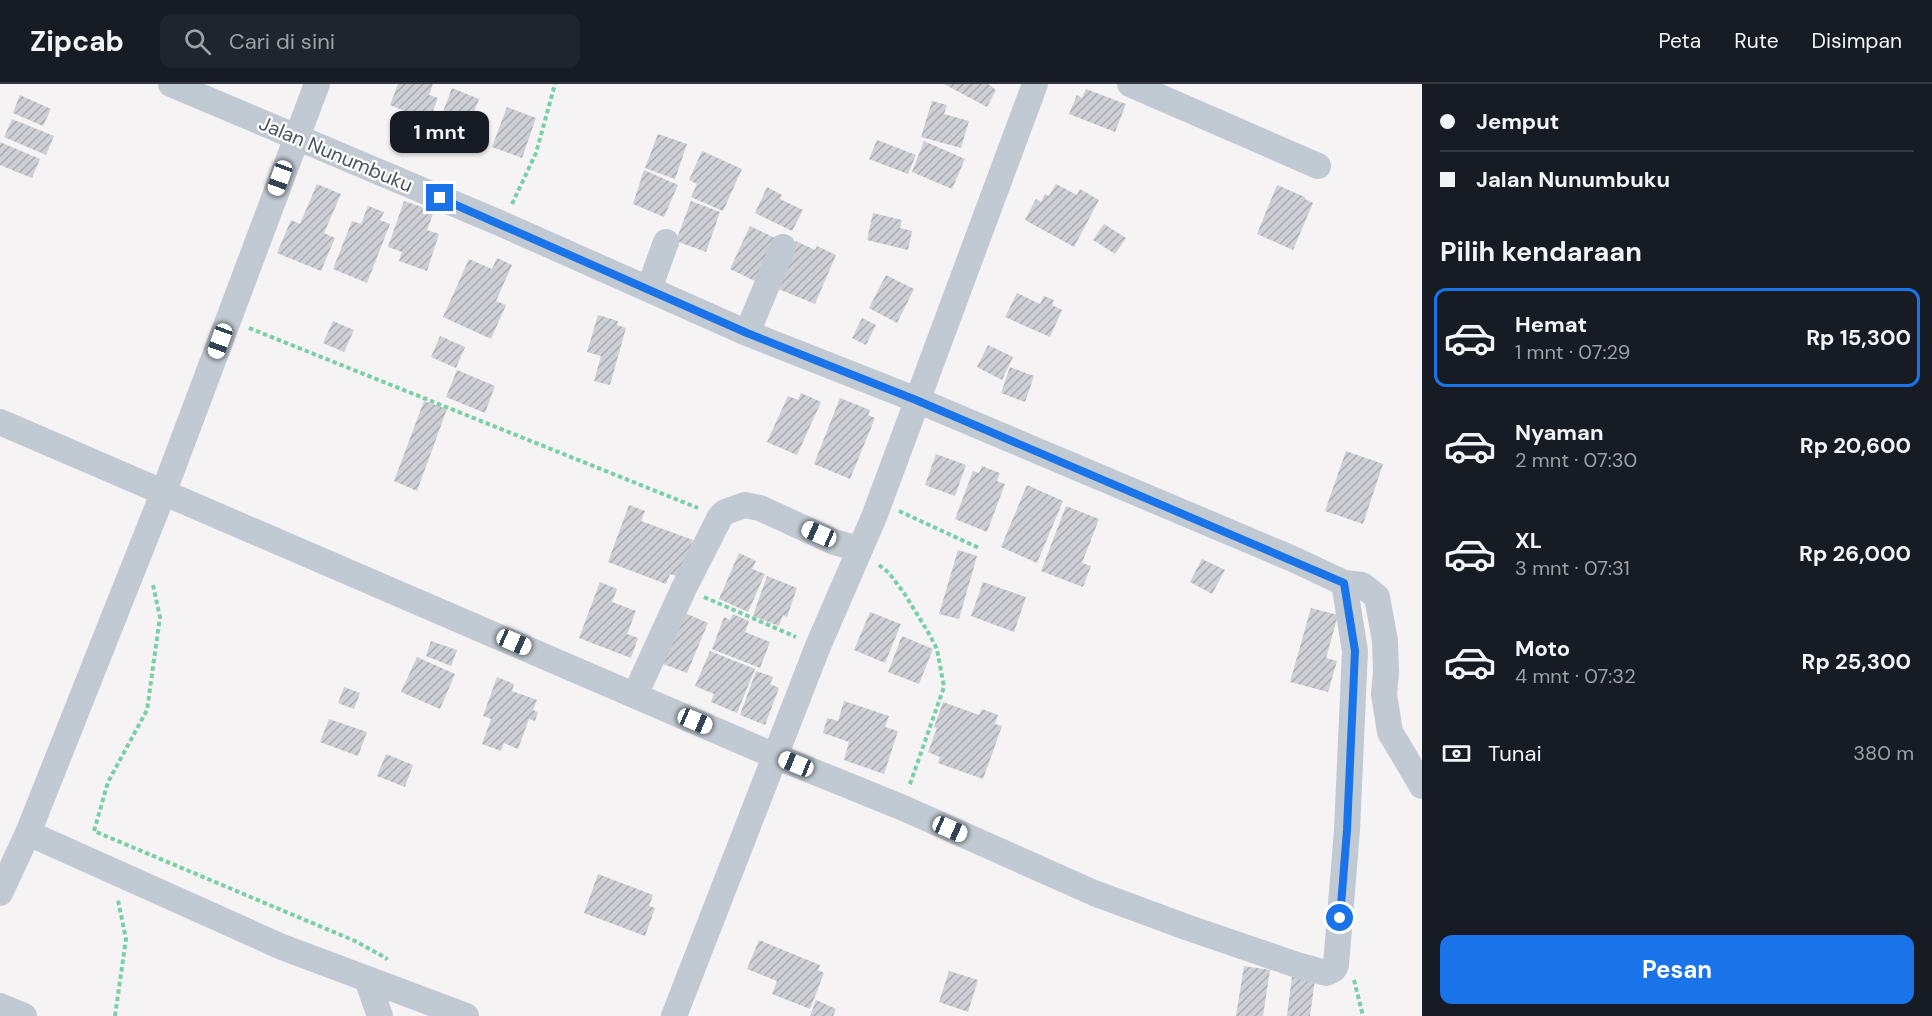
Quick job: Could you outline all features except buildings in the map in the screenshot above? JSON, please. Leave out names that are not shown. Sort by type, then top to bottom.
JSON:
[{"type":"street","name":"Jalan Nunumbuku","points":[[171,84],[502,224],[747,333],[916,400],[1344,583],[1362,585],[1377,597],[1385,641],[1384,694],[1390,732],[1422,786]]},
{"type":"street","points":[[0,893],[28,833],[164,491],[317,84]]},
{"type":"street","points":[[674,1016],[818,646],[879,502],[1035,84]]},
{"type":"street","points":[[1130,84],[1318,166]]},
{"type":"street","points":[[649,289],[666,242]]},
{"type":"street","points":[[747,333],[783,247]]},
{"type":"street","points":[[0,422],[775,756],[901,807],[1094,893],[1297,965],[1326,973],[1336,965],[1347,830],[1355,651],[1344,583]]},
{"type":"street","points":[[635,695],[684,588],[720,517],[725,512],[745,505],[753,506],[834,542],[859,549]]},
{"type":"street","points":[[28,833],[282,947],[466,1016]]},
{"type":"street","points":[[367,979],[380,1016]]},
{"type":"street","points":[[0,1006],[24,1016]]},
{"type":"path","points":[[502,224],[536,153],[555,84]]},
{"type":"path","points":[[228,320],[538,442],[720,517]]},
{"type":"path","points":[[879,502],[979,548]]},
{"type":"path","points":[[143,544],[160,617],[147,710],[108,782],[94,831],[355,941],[387,958],[395,989]]},
{"type":"path","points":[[859,549],[888,573],[904,593],[937,649],[942,670],[944,687],[901,807]]},
{"type":"path","points":[[684,588],[818,646]]},
{"type":"path","points":[[111,870],[126,939],[115,1016]]},
{"type":"route","points":[[440,198],[747,333],[916,400],[1293,559],[1344,583],[1355,651],[1347,830],[1340,918]]}]
